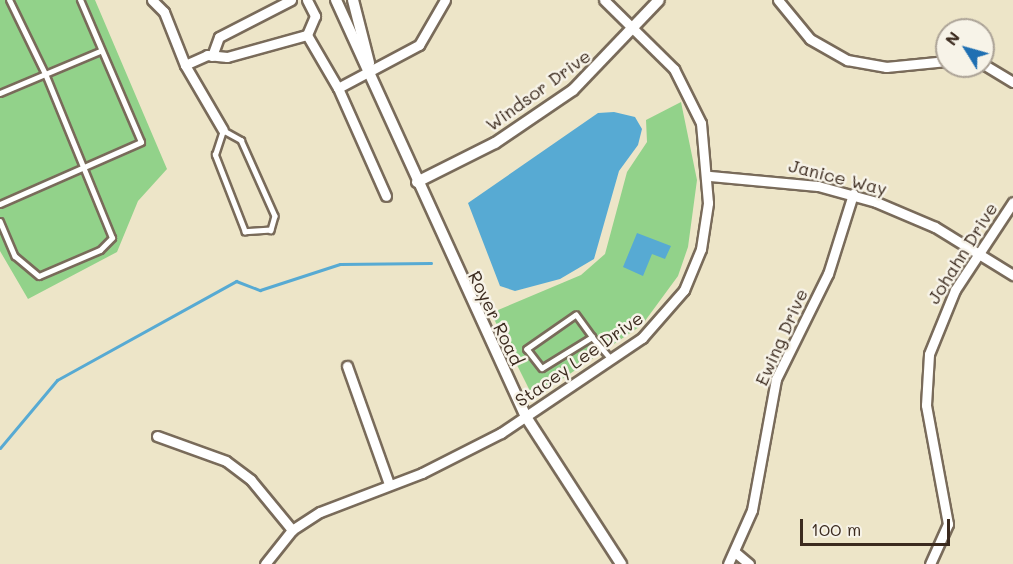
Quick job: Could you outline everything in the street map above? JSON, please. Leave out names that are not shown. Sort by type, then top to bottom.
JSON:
[{"type":"street","points":[[152,0],[168,20],[185,65],[223,130]]},
{"type":"street","points":[[212,56],[219,37],[291,0]]},
{"type":"street","points":[[307,0],[315,16],[307,35]]},
{"type":"street","name":"Royer Road","points":[[336,0],[371,72],[417,183],[526,417],[621,564]]},
{"type":"street","name":"Royer Road","points":[[353,0],[371,72]]},
{"type":"street","points":[[338,88],[419,45],[445,0]]},
{"type":"street","name":"Stacey Lee Drive","points":[[265,564],[292,530],[335,504],[467,453],[526,417],[612,360],[658,324],[684,290],[701,249],[710,176],[702,123],[689,94],[658,50],[604,0]]},
{"type":"street","name":"Windsor Drive","points":[[417,183],[540,114],[597,70],[659,0]]},
{"type":"street","points":[[778,0],[810,39],[847,60],[886,67],[935,62]]},
{"type":"street","points":[[185,65],[212,56],[307,35]]},
{"type":"street","points":[[307,35],[338,88],[386,196]]},
{"type":"street","points":[[995,71],[1013,82]]},
{"type":"street","name":"Janice Way","points":[[710,176],[777,180],[853,194],[913,216],[980,253],[1013,275]]},
{"type":"street","name":"Ewing Drive","points":[[728,564],[736,553],[756,496],[776,378],[830,268],[853,194]]},
{"type":"street","name":"Johahn Drive","points":[[930,564],[948,524],[926,405],[929,354],[941,315],[1013,202]]},
{"type":"street","points":[[347,366],[390,484]]},
{"type":"street","points":[[157,436],[226,461],[251,480],[292,530]]},
{"type":"street","points":[[736,553],[749,564]]},
{"type":"lane","points":[[0,221],[15,256],[39,276],[100,250],[112,238],[111,226],[45,74],[9,0]]},
{"type":"lane","points":[[0,204],[86,169],[141,142],[80,0]]},
{"type":"lane","points":[[0,93],[100,51]]},
{"type":"lane","points":[[223,130],[241,140],[275,216],[271,230],[245,232],[215,155],[223,130]]},
{"type":"lane","points":[[592,337],[542,368],[527,349],[576,315],[612,360]]},
{"type":"green space","points":[[0,0],[95,0],[167,169],[138,201],[117,252],[28,299],[0,251]]},
{"type":"green space","points":[[681,102],[697,180],[688,247],[678,276],[642,325],[540,394],[531,393],[491,313],[581,275],[605,254],[627,172],[647,142],[646,120]]},
{"type":"water","points":[[614,112],[635,117],[642,129],[638,145],[619,171],[594,259],[560,279],[515,291],[500,286],[468,203],[598,113]]},
{"type":"water","points":[[637,233],[671,246],[665,259],[652,254],[643,276],[623,267]]},
{"type":"waterway","points":[[0,448],[57,380],[236,281],[260,290],[340,264],[431,263]]}]
